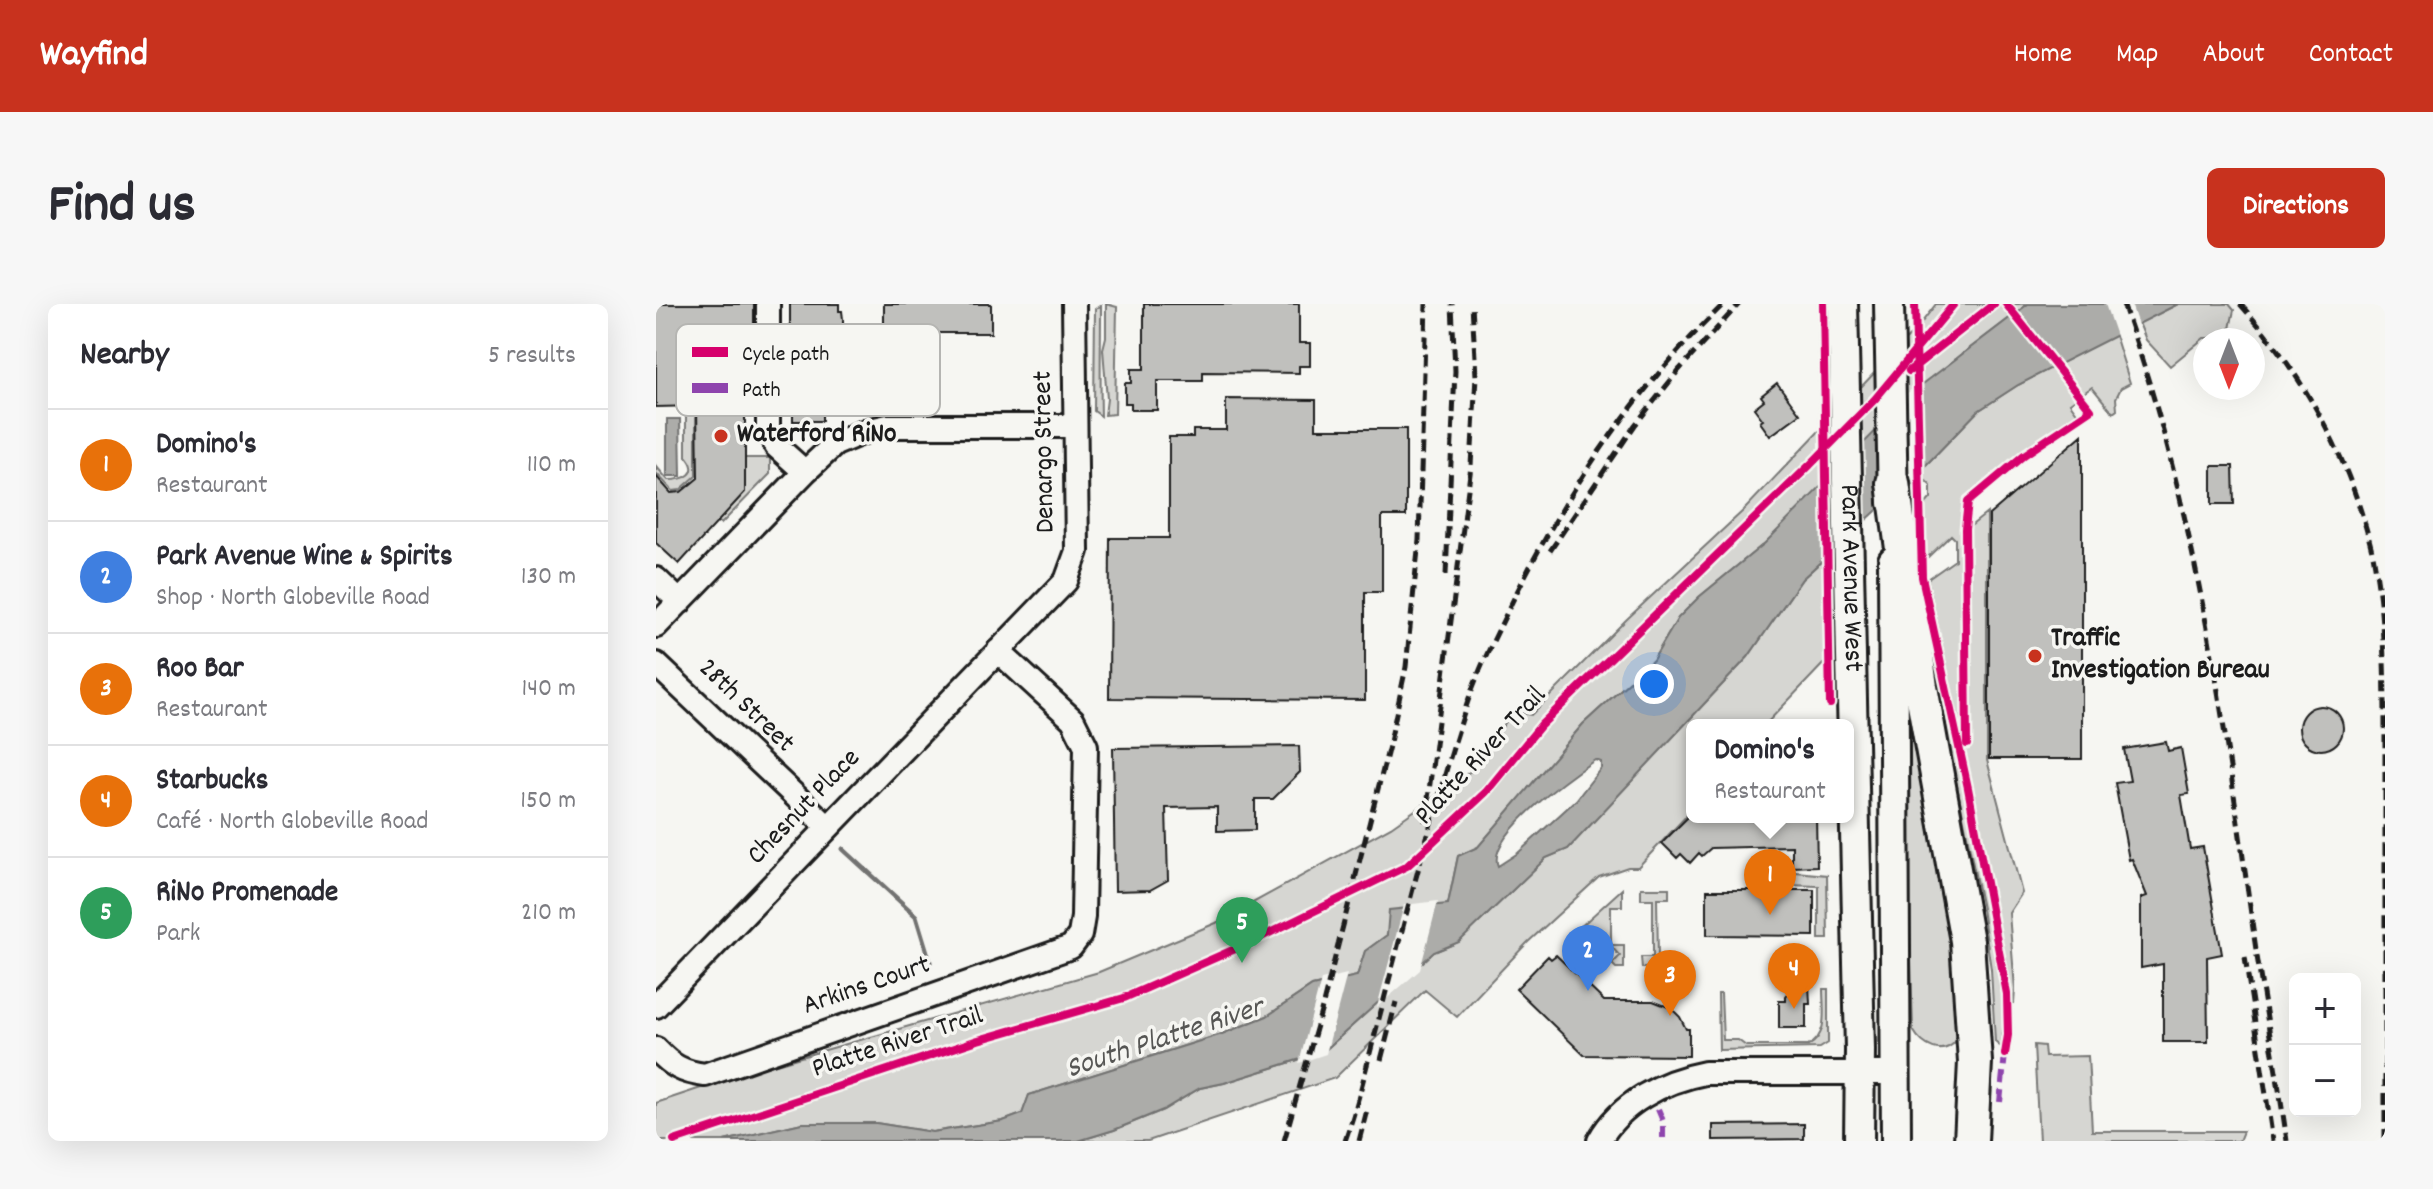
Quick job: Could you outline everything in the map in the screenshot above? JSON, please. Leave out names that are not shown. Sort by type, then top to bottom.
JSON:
[{"type":"highway","points":[[1893,483],[1905,588],[1906,694],[1967,941],[1975,1047],[1971,1141]]},
{"type":"main road","name":"Park Avenue West","points":[[1843,304],[1851,719]]},
{"type":"main road","name":"Park Avenue West","points":[[1889,304],[1893,483],[1906,694],[1896,1141]]},
{"type":"main road","name":"Park Avenue West","points":[[1854,823],[1859,1141]]},
{"type":"street","name":"Denargo Street","points":[[998,651],[1066,581],[1077,551],[1074,304]]},
{"type":"street","points":[[768,416],[768,429],[776,446],[805,472]]},
{"type":"street","points":[[656,626],[835,444],[888,426],[1074,426]]},
{"type":"street","points":[[656,579],[680,602]]},
{"type":"street","name":"Chesnut Place","points":[[656,1006],[998,651]]},
{"type":"street","name":"Arkins Court","points":[[656,1049],[672,1067],[705,1075],[1071,947],[1080,935],[1083,917],[1086,746],[1073,720],[998,651]]},
{"type":"street","name":"28th Street","points":[[656,664],[828,827]]},
{"type":"street","points":[[1599,1141],[1615,1117],[1649,1093],[1685,1077],[1705,1073],[1897,1073]]},
{"type":"shaded area","points":[[1106,304],[1117,307],[1115,414],[1105,415],[1107,399],[1103,349]]},
{"type":"shaded area","points":[[1936,304],[2028,304],[1961,355],[1765,543],[1678,618],[1653,660],[1583,724],[1478,847],[1458,856],[1448,904],[1387,935],[1365,951],[1357,976],[1312,986],[1267,1016],[1222,1034],[1029,1095],[1022,1114],[1003,1121],[932,1132],[876,1123],[802,1123],[724,1141],[656,1141],[656,1103],[755,1070],[1099,972],[1216,923],[1391,827],[1475,768],[1513,711],[1531,715],[1627,619],[1744,510],[1918,327]]},
{"type":"shaded area","points":[[2028,304],[2178,304],[2018,385],[1978,411],[1923,468],[1802,579],[1748,657],[1690,719],[1686,719],[1686,723],[1568,849],[1546,858],[1459,942],[1434,952],[1323,1052],[1200,1088],[1163,1110],[1078,1141],[724,1141],[802,1123],[876,1123],[932,1132],[1003,1121],[1022,1114],[1029,1095],[1222,1034],[1267,1016],[1312,986],[1357,976],[1365,951],[1387,935],[1389,910],[1448,904],[1458,856],[1478,847],[1583,724],[1653,660],[1678,618],[1765,543],[1919,387]],"holes":[[[1595,760],[1601,762],[1601,768],[1576,800],[1518,853],[1498,866],[1497,854],[1504,839],[1533,808]]]},
{"type":"shaded area","points":[[2178,304],[2229,304],[2234,310],[2230,328],[2193,328],[2193,347],[2170,366],[2146,340],[2139,323]]},
{"type":"shaded area","points":[[1101,305],[1101,416],[1094,411],[1095,309]]},
{"type":"shaded area","points":[[2115,335],[2130,383],[2121,388],[2116,398],[2117,410],[2113,413],[2092,387],[2070,403],[2078,414],[2021,451],[1965,501],[1963,532],[1987,513],[1987,760],[2022,893],[2009,913],[2014,1004],[1974,793],[1928,579],[1955,560],[1955,539],[1951,535],[1924,561],[1924,506],[1931,498],[1931,486],[1923,478],[1923,468],[1978,411],[2018,385]]},
{"type":"shaded area","points":[[686,416],[696,416],[696,476],[680,490],[673,491],[656,473],[656,466],[668,480],[680,479],[692,472],[686,456]]},
{"type":"shaded area","points":[[667,419],[680,419],[681,476],[667,476]]},
{"type":"shaded area","points":[[745,458],[770,458],[770,474],[721,524],[718,521]]},
{"type":"shaded area","points":[[1823,560],[1825,662],[1771,719],[1690,719],[1748,657],[1802,579]]},
{"type":"shaded area","points":[[1921,592],[2001,975],[2004,1016],[2001,1047],[1995,1042],[1991,969],[1982,909],[1918,594]]},
{"type":"shaded area","points":[[1902,650],[1956,989],[1956,1041],[1939,1049],[1927,1045],[1913,1030]]},
{"type":"shaded area","points":[[1686,723],[1686,816],[1638,867],[1628,867],[1599,877],[1527,943],[1457,1017],[1425,990],[1335,1078],[1148,1141],[1078,1141],[1163,1110],[1200,1088],[1323,1052],[1434,952],[1459,942],[1546,858],[1568,849]]},
{"type":"shaded area","points":[[1785,871],[1827,875],[1828,939],[1819,939],[1819,886],[1786,885]]},
{"type":"shaded area","points":[[1641,888],[1669,888],[1669,898],[1657,898],[1658,957],[1671,958],[1672,968],[1642,968],[1641,957],[1653,957],[1653,899],[1641,899]]},
{"type":"shaded area","points":[[1622,889],[1622,906],[1611,906],[1611,945],[1624,945],[1624,968],[1616,968],[1612,964],[1620,956],[1596,930],[1587,938],[1578,929]]},
{"type":"shaded area","points":[[1823,989],[1828,989],[1828,1043],[1820,1048],[1719,1050],[1718,994],[1721,994],[1723,1040],[1738,1040],[1746,1046],[1808,1046],[1822,1029]]},
{"type":"shaded area","points":[[2034,1045],[2044,1046],[2045,1057],[2088,1056],[2092,1131],[2243,1131],[2239,1141],[2039,1141]]},
{"type":"pier","points":[[2105,304],[2131,304],[2139,328],[2117,339]]},
{"type":"pier","points":[[2015,308],[2061,366],[2053,370],[2007,313]]},
{"type":"pier","points":[[1920,381],[1921,475],[1877,515],[1875,425]]},
{"type":"pier","points":[[1865,435],[1867,525],[1824,565],[1821,478]]},
{"type":"pier","points":[[1438,901],[1420,970],[1377,1007],[1404,905]]},
{"type":"pier","points":[[1347,974],[1326,1054],[1299,1063],[1321,980]]},
{"type":"building","name":"Waterford RiNo","points":[[656,304],[754,304],[754,324],[676,324],[676,407],[656,407]]},
{"type":"building","points":[[790,304],[839,304],[839,311],[842,311],[843,324],[790,324]]},
{"type":"building","points":[[884,304],[991,304],[991,333],[940,333],[940,324],[884,324]]},
{"type":"building","points":[[1144,304],[1299,304],[1299,343],[1310,343],[1310,366],[1299,366],[1299,373],[1203,372],[1203,381],[1157,381],[1157,410],[1131,410],[1131,403],[1125,403],[1125,383],[1131,383],[1131,369],[1144,369]]},
{"type":"building","points":[[1777,383],[1800,414],[1770,436],[1754,408],[1764,400],[1761,396]]},
{"type":"building","points":[[1226,399],[1316,400],[1316,429],[1406,429],[1406,516],[1382,516],[1382,592],[1365,592],[1365,700],[1109,698],[1110,538],[1169,538],[1169,437],[1193,437],[1193,430],[1226,430]]},
{"type":"building","name":"Waterford RiNo","points":[[697,416],[745,416],[745,492],[679,564],[656,543],[656,476],[671,493],[681,492],[698,478]]},
{"type":"building","points":[[793,416],[822,416],[822,421],[793,421]]},
{"type":"building","name":"Traffic Investigation Bureau","points":[[2082,435],[2082,759],[1989,759],[1989,515]]},
{"type":"building","points":[[2212,466],[2233,466],[2234,504],[2212,504]]},
{"type":"building","points":[[2321,706],[2336,713],[2343,728],[2336,743],[2321,750],[2306,743],[2299,728],[2306,713]]},
{"type":"building","points":[[2166,742],[2168,751],[2181,748],[2189,794],[2181,795],[2190,849],[2203,847],[2222,954],[2207,957],[2208,1042],[2163,1042],[2163,964],[2141,968],[2141,898],[2147,896],[2132,859],[2129,860],[2115,783],[2130,781],[2124,749]]},
{"type":"building","points":[[1299,746],[1300,772],[1273,799],[1255,799],[1255,830],[1217,831],[1217,807],[1166,808],[1168,880],[1150,890],[1115,891],[1113,748]]},
{"type":"building","points":[[1686,819],[1686,823],[1816,823],[1817,866],[1792,867],[1792,846],[1711,848],[1702,856],[1699,853],[1690,863],[1681,854],[1677,858],[1662,843]]},
{"type":"building","points":[[1707,890],[1814,890],[1814,936],[1707,935]]},
{"type":"building","points":[[1556,955],[1604,1001],[1653,1001],[1671,1008],[1689,1029],[1689,1056],[1584,1055],[1516,989],[1548,956],[1551,959]]},
{"type":"building","points":[[1809,985],[1806,1028],[1779,1028],[1779,1001],[1786,1001],[1793,987]]},
{"type":"building","points":[[1804,1124],[1804,1139],[1713,1140],[1713,1125]]},
{"type":"waterway","points":[[843,849],[916,916],[930,962]]},
{"type":"railway","points":[[1284,1141],[1322,1008],[1390,742],[1406,667],[1419,540],[1426,304]]},
{"type":"railway","points":[[1446,575],[1455,371],[1452,304]]},
{"type":"railway","points":[[1425,822],[1471,466],[1476,376],[1472,304]]},
{"type":"railway","points":[[1345,1141],[1443,780],[1484,660],[1557,518],[1606,442],[1662,370],[1724,304]]},
{"type":"railway","points":[[1550,551],[1635,425],[1679,370],[1739,304]]},
{"type":"railway","points":[[2123,304],[2169,453],[2203,605],[2287,1141]]},
{"type":"railway","points":[[2240,304],[2285,360],[2323,421],[2352,486],[2373,555],[2380,601],[2384,672],[2385,957]]},
{"type":"railway","points":[[2385,947],[2385,1141]]},
{"type":"railway","points":[[2245,957],[2273,1141]]},
{"type":"railway","points":[[1381,1060],[1396,1002]]},
{"type":"railway","points":[[1359,1141],[1367,1110]]},
{"type":"marked path","points":[[2000,1102],[2005,1054]]},
{"type":"marked path","points":[[1658,1109],[1663,1121],[1663,1141]]},
{"type":"cycle path","points":[[1823,304],[1830,704]]},
{"type":"cycle path","points":[[1915,304],[1922,577],[1968,788],[2007,994],[2005,1054]]},
{"type":"cycle path","name":"Platte River Trail","points":[[674,1141],[978,1040],[1124,998],[1251,942],[1407,866],[1486,792],[1541,725],[1875,399],[1954,304]]},
{"type":"cycle path","points":[[1909,371],[1994,304]]},
{"type":"cycle path","points":[[1967,744],[1965,529],[1968,502],[2024,455],[2091,410],[2006,304]]},
{"type":"place","name":"Waterford RiNo","points":[[721,436]]},
{"type":"place","name":"Traffic Investigation Bureau","points":[[2035,656]]},
{"type":"place","name":"Domino's","points":[[1770,915]]},
{"type":"place","name":"RiNo Promenade","points":[[1242,963]]},
{"type":"place","name":"Park Avenue Wine & Spirits","points":[[1588,991]]},
{"type":"place","name":"Starbucks","points":[[1794,1009]]},
{"type":"place","name":"Roo Bar","points":[[1670,1016]]},
{"type":"water label","name":"South Platte River","points":[[1165,1040]]}]
